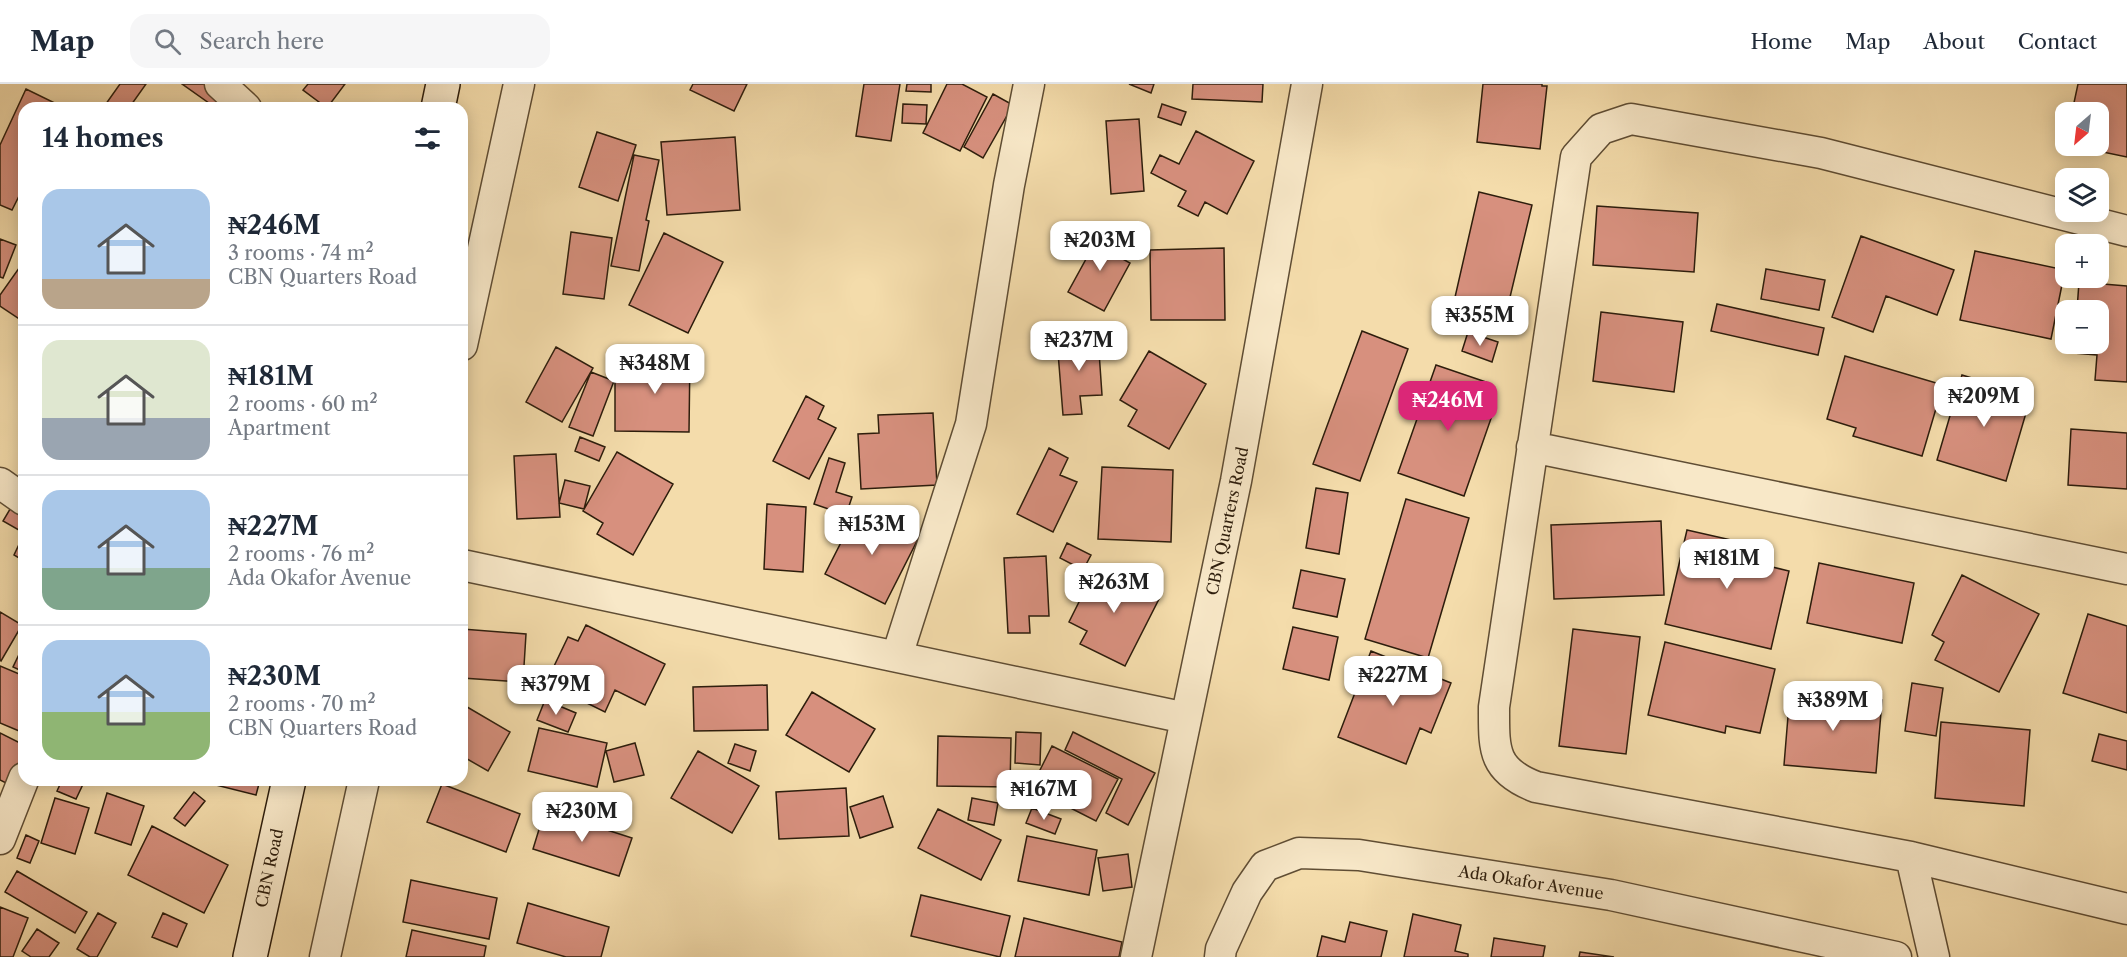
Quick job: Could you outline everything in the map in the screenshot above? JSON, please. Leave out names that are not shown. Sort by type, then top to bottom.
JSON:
[{"type":"main road","points":[[439,102],[443,84]]},
{"type":"main road","name":"CBN Road","points":[[250,957],[288,786]]},
{"type":"street","points":[[220,84],[240,102]]},
{"type":"street","points":[[468,318],[519,84]]},
{"type":"street","points":[[897,656],[971,424],[1009,185],[1029,84]]},
{"type":"street","name":"CBN Quarters Road","points":[[1136,957],[1236,481],[1307,84]]},
{"type":"street","points":[[2127,231],[1821,153],[1631,119],[1601,129],[1576,157],[1494,707],[1494,740],[1503,766],[1516,779],[1536,786],[1911,857],[2127,909]]},
{"type":"street","points":[[1532,447],[2127,569]]},
{"type":"street","points":[[0,483],[18,496]]},
{"type":"street","points":[[468,566],[1186,718]]},
{"type":"street","points":[[0,839],[21,786]]},
{"type":"street","points":[[325,957],[363,786]]},
{"type":"street","name":"Ada Okafor Avenue","points":[[1220,957],[1221,949],[1247,892],[1265,866],[1299,852],[1359,855],[1611,895],[1896,957]]},
{"type":"street","points":[[1911,857],[1934,957]]},
{"type":"building","points":[[120,84],[146,84],[133,102],[107,102]]},
{"type":"building","points":[[182,84],[234,84],[230,102],[208,102]]},
{"type":"building","points":[[308,84],[345,84],[332,102],[319,102],[303,90]]},
{"type":"building","points":[[693,84],[747,84],[734,111],[690,90]]},
{"type":"building","points":[[864,84],[900,84],[891,141],[856,136]]},
{"type":"building","points":[[907,84],[931,84],[931,92],[906,91]]},
{"type":"building","points":[[947,84],[962,84],[987,97],[960,151],[923,133]]},
{"type":"building","points":[[1129,84],[1154,84],[1151,93]]},
{"type":"building","points":[[1193,84],[1263,84],[1262,102],[1192,99]]},
{"type":"building","points":[[1483,84],[1542,84],[1542,86],[1547,86],[1540,149],[1477,142]]},
{"type":"building","points":[[2078,84],[2127,84],[2127,157],[2109,153],[2109,102],[2074,102]]},
{"type":"building","points":[[26,89],[53,102],[20,102]]},
{"type":"building","points":[[993,94],[1013,105],[983,158],[964,147]]},
{"type":"building","points":[[903,104],[927,105],[926,124],[902,123]]},
{"type":"building","points":[[1162,104],[1186,112],[1181,125],[1158,117]]},
{"type":"building","points":[[18,106],[18,198],[12,210],[0,205],[0,145]]},
{"type":"building","points":[[1139,119],[1144,191],[1111,194],[1106,121]]},
{"type":"building","points":[[1196,131],[1254,161],[1227,214],[1205,202],[1198,216],[1178,206],[1186,191],[1151,173],[1160,155],[1179,164]]},
{"type":"building","points":[[597,132],[636,145],[618,201],[579,187]]},
{"type":"building","points":[[735,137],[740,210],[667,215],[661,142]]},
{"type":"building","points":[[634,155],[659,160],[646,220],[649,221],[639,271],[611,266]]},
{"type":"building","points":[[1479,192],[1532,205],[1505,318],[1453,306]]},
{"type":"building","points":[[1597,206],[1698,213],[1694,272],[1593,265]]},
{"type":"building","points":[[1103,228],[1120,238],[1112,253],[1130,263],[1104,311],[1068,292]]},
{"type":"building","points":[[571,232],[612,238],[604,299],[563,294]]},
{"type":"building","points":[[664,233],[723,262],[688,333],[629,305]]},
{"type":"building","points":[[1861,236],[1954,270],[1937,315],[1886,296],[1873,332],[1832,317]]},
{"type":"building","points":[[0,239],[16,245],[3,278],[0,277]]},
{"type":"building","points":[[1224,248],[1225,320],[1151,320],[1150,250]]},
{"type":"building","points":[[1975,251],[2055,268],[2055,288],[2061,288],[2059,300],[2055,300],[2055,319],[2051,339],[1960,320]]},
{"type":"building","points":[[1766,269],[1825,280],[1819,310],[1761,299]]},
{"type":"building","points":[[18,270],[18,318],[0,306],[0,295]]},
{"type":"building","points":[[2109,284],[2127,286],[2127,382],[2095,380],[2097,355],[2086,354],[2109,354],[2109,300],[2078,300],[2079,288],[2109,288]]},
{"type":"building","points":[[1717,304],[1824,328],[1818,355],[1711,331]]},
{"type":"building","points":[[1601,312],[1683,322],[1674,392],[1593,381]]},
{"type":"building","points":[[1362,331],[1408,349],[1360,481],[1313,464]]},
{"type":"building","points":[[1468,332],[1498,342],[1492,362],[1462,351]]},
{"type":"building","points":[[1098,337],[1102,395],[1080,396],[1082,414],[1063,415],[1057,340]]},
{"type":"building","points":[[556,347],[593,368],[562,422],[526,402]]},
{"type":"building","points":[[1149,351],[1206,384],[1169,449],[1128,426],[1137,410],[1120,400]]},
{"type":"building","points":[[634,353],[690,354],[689,432],[615,431],[615,379],[634,379]]},
{"type":"building","points":[[1845,356],[1943,385],[1922,456],[1853,436],[1856,428],[1827,419]]},
{"type":"building","points":[[1436,365],[1486,382],[1480,402],[1495,407],[1464,496],[1398,473]]},
{"type":"building","points":[[591,372],[614,381],[593,436],[569,427]]},
{"type":"building","points":[[1962,375],[2031,396],[2006,481],[1937,460]]},
{"type":"building","points":[[806,396],[824,406],[818,419],[836,428],[809,479],[773,461]]},
{"type":"building","points":[[933,413],[937,485],[861,489],[858,434],[879,433],[878,415]]},
{"type":"building","points":[[2071,429],[2127,433],[2127,489],[2068,485]]},
{"type":"building","points":[[580,437],[605,447],[599,461],[575,451]]},
{"type":"building","points":[[1049,448],[1068,458],[1060,475],[1077,482],[1053,532],[1017,514]]},
{"type":"building","points":[[617,452],[673,484],[633,555],[597,534],[603,523],[583,511]]},
{"type":"building","points":[[556,454],[560,517],[517,519],[514,456]]},
{"type":"building","points":[[829,458],[845,463],[836,492],[852,497],[846,515],[814,504]]},
{"type":"building","points":[[1102,467],[1173,470],[1171,542],[1098,539]]},
{"type":"building","points":[[565,480],[590,486],[584,509],[559,503]]},
{"type":"building","points":[[1316,488],[1348,493],[1339,554],[1306,548]]},
{"type":"building","points":[[16,499],[18,500],[18,530],[3,521]]},
{"type":"building","points":[[1406,499],[1469,518],[1428,658],[1365,639]]},
{"type":"building","points":[[767,504],[806,507],[803,572],[764,569]]},
{"type":"building","points":[[859,507],[919,537],[885,604],[825,574]]},
{"type":"building","points":[[1661,521],[1664,595],[1554,599],[1551,525]]},
{"type":"building","points":[[1687,530],[1771,549],[1768,566],[1789,571],[1771,649],[1665,624]]},
{"type":"building","points":[[1067,543],[1091,555],[1083,570],[1060,558]]},
{"type":"building","points":[[1046,556],[1049,616],[1029,616],[1030,633],[1008,633],[1004,558]]},
{"type":"building","points":[[1819,563],[1914,583],[1902,643],[1807,623]]},
{"type":"building","points":[[1098,564],[1161,595],[1125,666],[1080,644],[1087,631],[1069,622]]},
{"type":"building","points":[[1301,570],[1345,579],[1337,617],[1293,608]]},
{"type":"building","points":[[1962,575],[2039,614],[1999,692],[1935,660],[1944,642],[1932,635]]},
{"type":"building","points":[[0,612],[18,623],[18,632],[0,660]]},
{"type":"building","points":[[2088,614],[2127,626],[2127,713],[2063,693]]},
{"type":"building","points":[[586,625],[665,664],[645,705],[615,690],[605,712],[546,683],[568,637],[578,641]]},
{"type":"building","points":[[1293,627],[1338,637],[1329,680],[1283,669]]},
{"type":"building","points":[[468,629],[526,634],[523,682],[468,678]]},
{"type":"building","points":[[1573,629],[1640,637],[1626,754],[1559,746]]},
{"type":"building","points":[[1665,642],[1775,669],[1760,733],[1726,726],[1725,733],[1648,715]]},
{"type":"building","points":[[1371,651],[1451,683],[1431,733],[1420,728],[1406,764],[1338,737]]},
{"type":"building","points":[[18,657],[18,669],[13,667]]},
{"type":"building","points":[[0,666],[18,674],[18,730],[0,723]]},
{"type":"building","points":[[1912,683],[1943,688],[1936,736],[1905,731]]},
{"type":"building","points":[[767,685],[768,730],[694,731],[693,687]]},
{"type":"building","points":[[812,692],[875,729],[849,772],[786,735]]},
{"type":"building","points":[[1790,692],[1882,700],[1876,773],[1784,765]]},
{"type":"building","points":[[545,700],[576,713],[568,732],[537,720]]},
{"type":"building","points":[[468,708],[510,732],[488,771],[468,759]]},
{"type":"building","points":[[1941,722],[2030,730],[2024,806],[1935,798]]},
{"type":"building","points":[[539,728],[607,743],[597,787],[528,771]]},
{"type":"building","points":[[1016,732],[1041,733],[1040,765],[1015,763]]},
{"type":"building","points":[[1073,732],[1155,773],[1128,825],[1106,813],[1122,779],[1065,750]]},
{"type":"building","points":[[0,733],[18,742],[18,768],[10,785],[0,780]]},
{"type":"building","points":[[2099,734],[2127,741],[2127,770],[2092,761]]},
{"type":"building","points":[[938,736],[1011,738],[1010,787],[937,786]]},
{"type":"building","points":[[635,743],[644,775],[614,782],[606,751]]},
{"type":"building","points":[[735,744],[756,751],[750,771],[728,763]]},
{"type":"building","points":[[1052,746],[1118,779],[1096,821],[1031,788]]},
{"type":"building","points":[[698,751],[759,786],[732,833],[671,798]]},
{"type":"building","points":[[59,786],[82,786],[76,799],[57,791]]},
{"type":"building","points":[[220,786],[258,786],[256,795]]},
{"type":"building","points":[[441,786],[447,786],[520,814],[506,852],[427,822]]},
{"type":"building","points":[[846,788],[849,836],[779,839],[776,792]]},
{"type":"building","points":[[194,792],[205,801],[185,826],[174,818]]},
{"type":"building","points":[[107,793],[144,806],[131,845],[95,833]]},
{"type":"building","points":[[883,796],[893,827],[860,838],[850,807]]},
{"type":"building","points":[[55,798],[89,808],[75,854],[41,843]]},
{"type":"building","points":[[972,798],[998,803],[994,825],[968,820]]},
{"type":"building","points":[[1032,808],[1061,819],[1055,834],[1026,823]]},
{"type":"building","points":[[938,809],[1001,840],[981,880],[918,848]]},
{"type":"building","points":[[545,810],[632,838],[619,876],[533,849]]},
{"type":"building","points":[[152,826],[228,865],[204,913],[128,875]]},
{"type":"building","points":[[26,835],[39,841],[30,863],[17,858]]},
{"type":"building","points":[[1027,836],[1097,850],[1089,895],[1018,881]]},
{"type":"building","points":[[1128,854],[1132,887],[1103,891],[1098,858]]},
{"type":"building","points":[[17,871],[87,912],[75,933],[5,892]]},
{"type":"building","points":[[411,880],[497,898],[489,939],[403,922]]},
{"type":"building","points":[[921,895],[1010,916],[1000,957],[911,936]]},
{"type":"building","points":[[528,903],[609,927],[601,957],[566,957],[517,943]]},
{"type":"building","points":[[0,907],[28,918],[13,957],[0,957]]},
{"type":"building","points":[[98,913],[116,923],[97,957],[90,957],[77,949]]},
{"type":"building","points":[[163,913],[187,924],[177,947],[152,937]]},
{"type":"building","points":[[1413,914],[1461,925],[1455,951],[1468,954],[1468,957],[1404,957]]},
{"type":"building","points":[[1024,918],[1122,942],[1119,957],[1015,957]]},
{"type":"building","points":[[1350,922],[1387,931],[1381,957],[1317,957],[1322,936],[1345,942]]},
{"type":"building","points":[[37,929],[59,943],[49,957],[31,957],[22,951]]},
{"type":"building","points":[[412,930],[486,946],[484,957],[406,957]]},
{"type":"building","points":[[1494,938],[1545,946],[1543,957],[1491,957]]},
{"type":"building","points":[[1580,952],[1614,957],[1579,957]]}]
